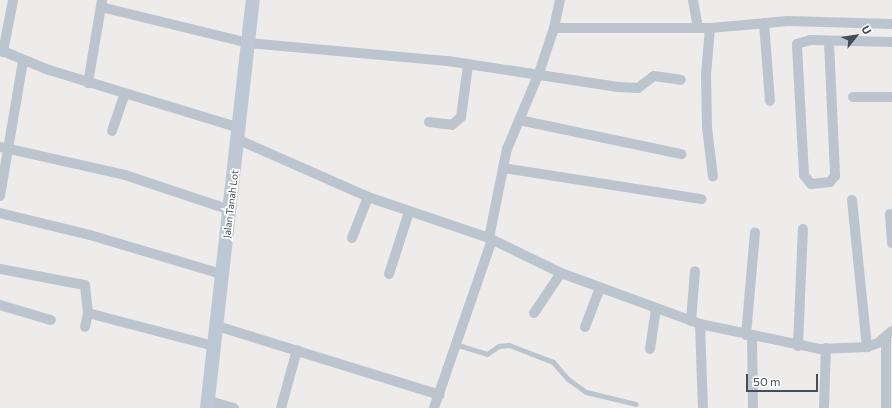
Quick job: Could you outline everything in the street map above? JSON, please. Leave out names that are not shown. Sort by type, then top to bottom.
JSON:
[{"type":"main road","name":"Jalan Tanah Lot","points":[[208,404],[253,0]]},
{"type":"street","points":[[13,0],[1,51],[23,61],[88,83],[125,93],[239,134],[368,197],[491,239],[561,273],[600,288],[695,323],[798,346],[826,348],[867,347],[878,344],[889,333]]},
{"type":"street","points":[[434,408],[458,345],[491,239],[502,168],[519,120],[539,73],[554,28],[560,0]]},
{"type":"street","points":[[693,0],[698,28]]},
{"type":"street","points":[[88,83],[101,2],[249,43],[358,51],[539,73],[635,89],[654,76],[681,80]]},
{"type":"street","points":[[554,28],[710,28],[764,22],[892,24]]},
{"type":"street","points":[[764,22],[770,100]]},
{"type":"street","points":[[710,28],[706,75],[707,120],[713,177]]},
{"type":"street","points":[[829,42],[835,176],[830,182],[812,184],[804,175],[797,46],[803,41],[892,42]]},
{"type":"street","points":[[0,196],[4,148],[23,61]]},
{"type":"street","points":[[429,122],[452,125],[461,117],[468,65]]},
{"type":"street","points":[[112,131],[125,93]]},
{"type":"street","points":[[853,97],[892,97]]},
{"type":"street","points":[[519,120],[681,154]]},
{"type":"street","points":[[4,148],[125,175],[230,210]]},
{"type":"street","points":[[502,168],[702,199]]},
{"type":"street","points":[[352,238],[368,197]]},
{"type":"street","points":[[852,200],[867,347]]},
{"type":"street","points":[[389,274],[409,212]]},
{"type":"street","points":[[0,213],[90,235],[222,274]]},
{"type":"street","points":[[890,214],[892,243]]},
{"type":"street","points":[[798,346],[803,229]]},
{"type":"street","points":[[753,408],[749,335],[755,232]]},
{"type":"street","points":[[0,269],[83,284],[86,288],[88,313],[85,327]]},
{"type":"street","points":[[695,271],[695,323],[703,408]]},
{"type":"street","points":[[534,314],[561,273]]},
{"type":"street","points":[[585,327],[600,288]]},
{"type":"street","points":[[0,305],[51,320]]},
{"type":"street","points":[[650,349],[656,309]]},
{"type":"street","points":[[88,313],[214,346]]},
{"type":"street","points":[[217,326],[440,395]]},
{"type":"street","points":[[886,408],[889,333]]},
{"type":"street","points":[[824,408],[826,348]]},
{"type":"street","points":[[281,408],[297,350]]},
{"type":"street","points":[[208,404],[234,408]]},
{"type":"lane","points":[[458,345],[488,354],[499,346],[509,345],[553,362],[568,379],[586,392],[636,404]]}]
